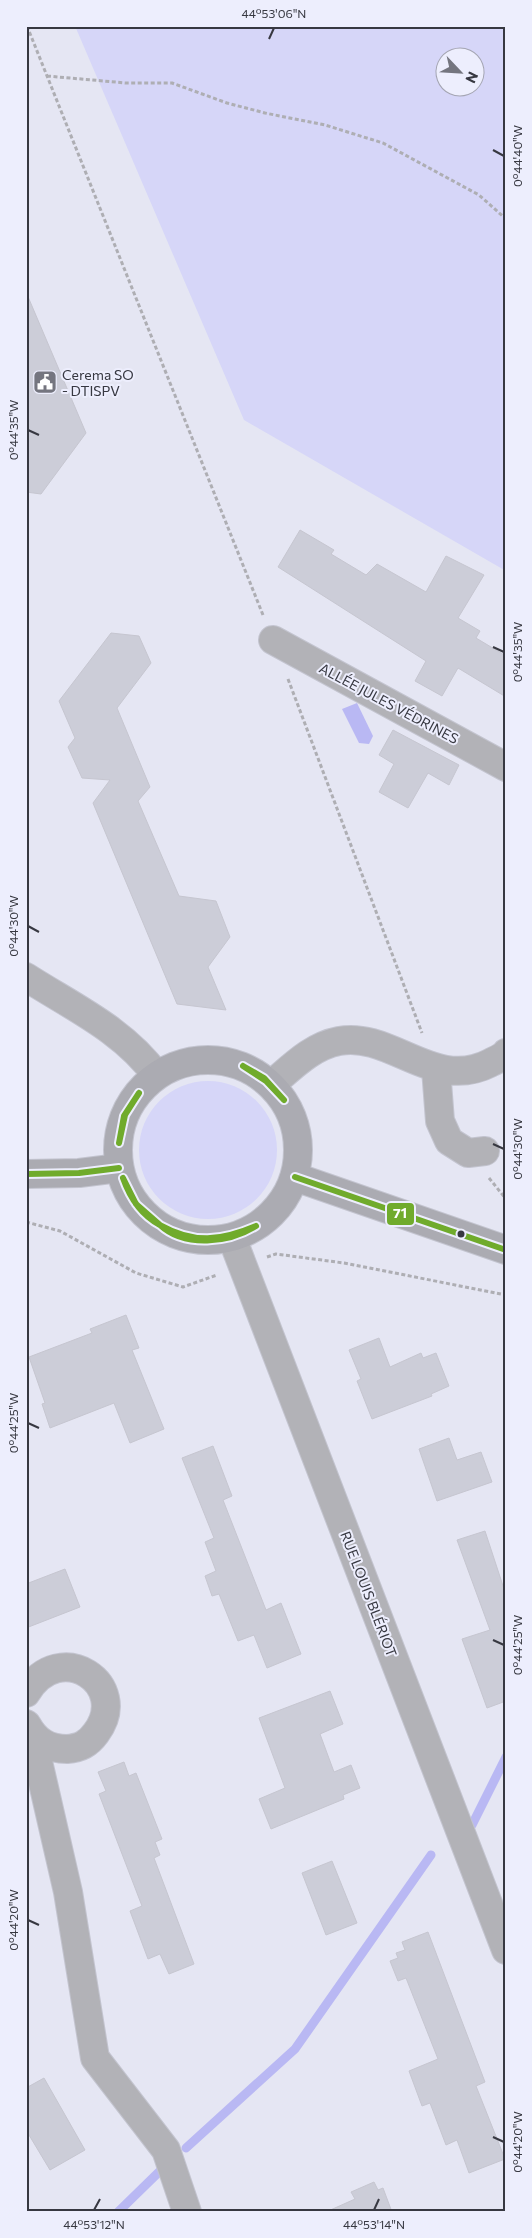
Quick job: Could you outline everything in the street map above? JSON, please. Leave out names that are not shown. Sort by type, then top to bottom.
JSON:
[{"type":"main road","points":[[216,1059],[246,1066],[272,1084],[287,1104],[297,1127],[300,1153],[295,1177],[281,1204],[259,1225],[232,1238],[203,1241],[174,1234],[149,1219],[130,1196],[119,1168],[118,1142],[124,1116],[137,1093],[156,1075],[184,1062],[216,1059]]},
{"type":"main road","points":[[26,1174],[79,1173],[119,1168]]},
{"type":"main road","points":[[295,1177],[506,1250]]},
{"type":"street","name":"ALLÉE JULES VÉDRINES","points":[[273,640],[506,767]]},
{"type":"street","points":[[26,977],[113,1032],[146,1061],[156,1075]]},
{"type":"street","points":[[272,1084],[306,1055],[339,1041],[370,1042],[436,1069],[477,1070],[506,1053]]},
{"type":"street","points":[[436,1069],[440,1121],[449,1141],[468,1153],[485,1151]]},
{"type":"street","name":"RUE LOUIS BLÉRIOT","points":[[232,1238],[506,1950]]},
{"type":"street","points":[[26,1693],[33,1681],[42,1674],[54,1668],[69,1666],[93,1677],[102,1688],[106,1710],[103,1724],[90,1741],[77,1748],[57,1749],[43,1744],[32,1734],[26,1724]]},
{"type":"street","points":[[26,1724],[34,1744],[68,1892],[95,2058],[166,2150],[187,2212]]},
{"type":"path","points":[[27,26],[273,640],[436,1069]]},
{"type":"path","points":[[47,76],[126,83],[172,83],[227,103],[325,125],[383,144],[479,195],[506,219]]},
{"type":"shaded area","points":[[75,26],[506,26],[506,571],[244,420]]},
{"type":"shaded area","points":[[208,1081],[222,1082],[235,1086],[247,1092],[257,1101],[266,1111],[272,1123],[276,1136],[276,1164],[272,1177],[266,1189],[257,1199],[247,1208],[235,1214],[222,1218],[208,1219],[194,1218],[181,1214],[169,1208],[159,1199],[150,1189],[144,1177],[140,1164],[139,1150],[140,1136],[144,1123],[150,1111],[159,1101],[169,1092],[181,1086],[194,1082]]},
{"type":"water","points":[[357,703],[373,736],[369,744],[359,743],[342,709]]},
{"type":"building","name":"Cerema SO - DTISPV","points":[[26,292],[86,433],[41,494],[26,492]]},
{"type":"building","points":[[300,530],[334,550],[331,554],[366,575],[377,564],[426,592],[446,556],[484,575],[458,618],[480,631],[476,638],[506,656],[506,697],[458,668],[442,696],[415,681],[426,661],[278,567]]},
{"type":"building","points":[[111,633],[139,636],[151,663],[117,708],[150,787],[138,801],[179,896],[216,901],[230,937],[208,967],[226,1010],[177,1004],[93,803],[110,780],[82,778],[68,747],[75,738],[59,701]]},
{"type":"building","points":[[393,730],[459,765],[449,785],[428,773],[408,808],[379,792],[394,764],[379,755]]},
{"type":"building","points":[[126,1315],[139,1348],[132,1350],[164,1429],[130,1443],[114,1403],[50,1428],[42,1404],[45,1403],[29,1357],[92,1333],[90,1329]]},
{"type":"building","points":[[379,1338],[390,1367],[421,1353],[423,1358],[436,1353],[449,1386],[431,1394],[432,1396],[372,1419],[357,1381],[361,1379],[349,1350]]},
{"type":"building","points":[[449,1438],[457,1460],[481,1452],[492,1482],[437,1501],[419,1449]]},
{"type":"building","points":[[213,1446],[232,1496],[223,1500],[266,1610],[281,1603],[301,1654],[267,1668],[254,1635],[238,1641],[219,1594],[212,1596],[205,1576],[216,1571],[205,1542],[214,1538],[182,1458]]},
{"type":"building","points":[[485,1531],[506,1595],[506,1701],[487,1708],[462,1639],[490,1630],[457,1540]]},
{"type":"building","points":[[65,1569],[80,1607],[26,1628],[26,1584]]},
{"type":"building","points":[[330,1691],[343,1724],[320,1734],[334,1772],[351,1765],[360,1788],[343,1795],[344,1799],[271,1829],[259,1799],[285,1788],[259,1718]]},
{"type":"building","points":[[124,1762],[129,1776],[136,1773],[162,1839],[155,1842],[160,1855],[154,1858],[194,1964],[169,1974],[160,1954],[148,1959],[130,1911],[142,1906],[99,1794],[106,1791],[98,1772]]},
{"type":"building","points":[[332,1861],[357,1923],[326,1935],[302,1873]]},
{"type":"building","points":[[428,1932],[485,2082],[476,2086],[505,2159],[469,2173],[457,2140],[446,2145],[430,2103],[422,2106],[409,2071],[438,2059],[406,1978],[398,1981],[390,1961],[398,1958],[396,1953],[405,1950],[402,1942]]},
{"type":"building","points":[[44,2078],[85,2150],[50,2170],[26,2130],[26,2088]]},
{"type":"building","points":[[374,2182],[378,2190],[383,2188],[392,2212],[326,2212],[355,2199],[351,2192]]},
{"type":"waterway","points":[[472,1825],[506,1757]]},
{"type":"waterway","points":[[186,2148],[295,2049],[431,1855]]},
{"type":"waterway","points":[[118,2212],[162,2169]]},
{"type":"transit line","name":"71","points":[[243,1066],[264,1078],[284,1100]]},
{"type":"transit line","name":"71","points":[[243,1066],[266,1081],[284,1100]]},
{"type":"transit line","name":"71","points":[[119,1143],[124,1116],[139,1093]]},
{"type":"transit line","name":"71","points":[[119,1143],[125,1115],[139,1093]]},
{"type":"transit line","name":"71","points":[[26,1174],[79,1173],[119,1168]]},
{"type":"transit line","name":"71","points":[[295,1177],[506,1250]]},
{"type":"transit line","name":"71","points":[[123,1178],[136,1204],[160,1225]]},
{"type":"transit line","name":"71","points":[[123,1178],[137,1205],[147,1216],[160,1225]]},
{"type":"transit line","name":"71","points":[[160,1225],[172,1231],[196,1238],[231,1235],[256,1226]]},
{"type":"transit line","name":"71","points":[[160,1225],[170,1232],[194,1240],[220,1239],[245,1232],[256,1226]]},
{"type":"place","name":"Cerema SO - DTISPV","points":[[45,382]]}]
